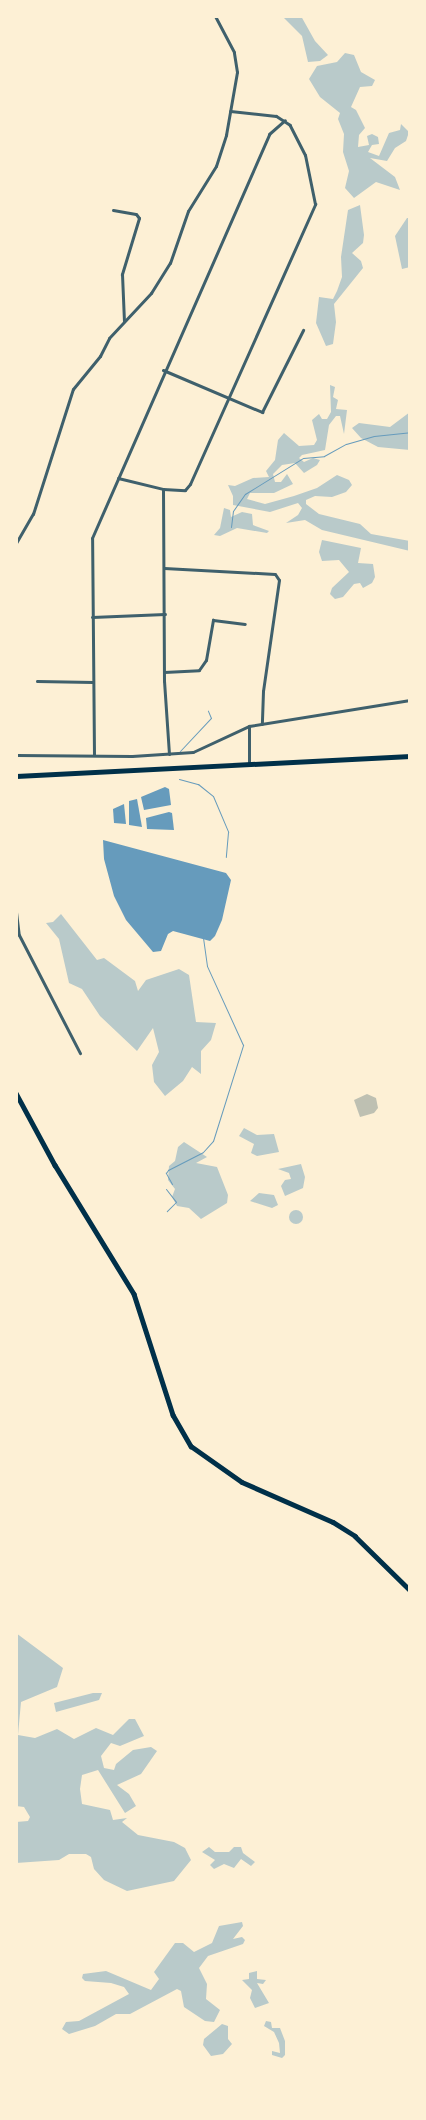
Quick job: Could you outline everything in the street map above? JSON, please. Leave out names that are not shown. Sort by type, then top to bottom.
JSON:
[{"type":"main road","points":[[16,776],[410,756]]},
{"type":"main road","points":[[16,1093],[55,1165],[134,1294],[173,1415],[186,1440],[202,1456],[242,1482],[333,1522],[355,1536],[410,1590]]},
{"type":"street","points":[[16,543],[33,514],[73,389],[124,321],[152,293],[170,263],[188,211],[216,166],[230,111],[236,61],[215,16]]},
{"type":"street","points":[[230,111],[285,120]]},
{"type":"street","points":[[94,755],[92,538],[163,370],[269,134],[285,120]]},
{"type":"street","points":[[117,478],[163,489],[185,490],[190,484],[315,204],[305,155],[285,120]]},
{"type":"street","points":[[113,210],[136,214],[139,218],[122,274],[124,321]]},
{"type":"street","points":[[163,370],[257,411],[265,410],[303,330]]},
{"type":"street","points":[[163,489],[164,672],[169,754]]},
{"type":"street","points":[[164,568],[275,574],[279,580],[263,691],[262,724]]},
{"type":"street","points":[[92,617],[165,614]]},
{"type":"street","points":[[164,672],[199,670],[206,660],[213,620],[245,624]]},
{"type":"street","points":[[38,681],[93,682]]},
{"type":"street","points":[[16,755],[169,754],[193,752],[249,726],[410,700]]},
{"type":"street","points":[[249,726],[249,764]]},
{"type":"street","points":[[16,912],[19,935],[80,1053]]},
{"type":"shaded area","points":[[282,16],[301,16],[315,41],[328,55],[320,61],[308,62],[302,36]]},
{"type":"shaded area","points":[[345,53],[354,55],[361,72],[375,80],[372,86],[360,87],[351,107],[356,110],[365,128],[359,135],[358,147],[369,145],[367,136],[372,134],[378,137],[379,144],[372,145],[368,152],[379,156],[389,133],[400,130],[401,124],[409,132],[406,141],[395,148],[387,161],[370,158],[395,177],[400,190],[376,182],[354,198],[345,188],[349,171],[343,152],[344,134],[338,119],[340,113],[320,97],[309,79],[317,66],[337,62]]},
{"type":"shaded area","points":[[360,205],[364,235],[363,243],[352,253],[361,261],[363,268],[334,304],[336,322],[333,344],[326,346],[316,323],[319,297],[333,299],[337,291],[342,277],[341,257],[348,210]]},
{"type":"shaded area","points":[[407,218],[410,218],[410,267],[402,269],[395,236]]},
{"type":"shaded area","points":[[330,385],[335,387],[333,397],[338,400],[336,409],[347,410],[344,434],[340,416],[336,416],[329,425],[325,450],[302,455],[299,458],[304,462],[313,458],[320,460],[317,465],[304,473],[295,463],[282,465],[273,474],[275,482],[281,482],[287,474],[293,484],[274,493],[250,493],[247,499],[265,504],[317,488],[337,475],[349,480],[352,485],[346,492],[332,497],[315,496],[306,500],[306,504],[319,514],[360,524],[371,534],[410,541],[410,551],[322,530],[305,520],[286,523],[298,515],[302,508],[298,503],[270,512],[233,505],[233,496],[228,485],[235,486],[253,478],[269,477],[266,471],[275,460],[278,440],[284,433],[299,446],[314,445],[317,440],[312,420],[319,414],[322,419],[327,419],[331,412]]},
{"type":"shaded area","points":[[410,412],[410,450],[378,447],[361,438],[352,428],[359,423],[390,427]]},
{"type":"shaded area","points":[[224,508],[230,510],[231,517],[242,512],[252,514],[253,525],[269,531],[267,533],[237,528],[220,536],[214,535],[220,528]]},
{"type":"shaded area","points":[[322,540],[361,548],[358,563],[373,564],[375,577],[372,583],[363,588],[360,583],[354,584],[343,597],[335,599],[330,594],[332,588],[349,572],[339,560],[322,561],[319,552]]},
{"type":"shaded area","points":[[61,914],[97,960],[104,958],[135,981],[138,991],[146,980],[179,969],[189,975],[196,1022],[216,1023],[211,1040],[201,1051],[201,1074],[192,1067],[183,1081],[165,1096],[154,1082],[152,1065],[159,1052],[153,1028],[137,1051],[100,1016],[82,989],[69,983],[59,939],[46,923],[53,922]]},
{"type":"shaded area","points":[[244,1128],[257,1135],[274,1134],[279,1152],[257,1156],[251,1153],[254,1144],[239,1136]]},
{"type":"shaded area","points":[[184,1142],[207,1157],[196,1163],[217,1167],[228,1195],[227,1203],[201,1219],[189,1208],[177,1206],[172,1197],[175,1189],[168,1180],[169,1166],[175,1161],[178,1147]]},
{"type":"shaded area","points":[[301,1164],[305,1177],[303,1188],[285,1196],[281,1186],[285,1180],[291,1179],[289,1173],[278,1169]]},
{"type":"shaded area","points":[[259,1193],[274,1195],[278,1205],[272,1208],[250,1201]]},
{"type":"shaded area","points":[[296,1210],[301,1212],[303,1217],[301,1222],[296,1224],[291,1222],[289,1217],[291,1212]]},
{"type":"shaded area","points":[[16,1633],[63,1668],[57,1687],[21,1702],[18,1735],[35,1738],[57,1729],[74,1739],[96,1728],[113,1735],[129,1719],[135,1719],[144,1736],[120,1746],[111,1743],[101,1756],[104,1768],[114,1770],[116,1764],[133,1750],[151,1747],[157,1751],[141,1774],[117,1785],[129,1794],[136,1806],[125,1813],[98,1770],[82,1775],[80,1789],[82,1804],[110,1810],[113,1820],[127,1818],[122,1822],[138,1835],[174,1842],[185,1848],[191,1860],[174,1881],[127,1891],[104,1880],[94,1869],[91,1857],[86,1854],[69,1854],[59,1860],[16,1863],[16,1822],[28,1821],[30,1817],[24,1807],[16,1806]]},
{"type":"shaded area","points":[[93,1693],[102,1693],[99,1700],[56,1712],[54,1703]]},
{"type":"shaded area","points":[[209,1847],[215,1852],[229,1852],[234,1847],[241,1847],[243,1853],[255,1862],[251,1866],[241,1859],[234,1868],[224,1864],[214,1869],[210,1865],[215,1860],[202,1852]]},
{"type":"shaded area","points":[[242,1922],[243,1926],[233,1939],[242,1937],[245,1940],[243,1944],[208,1956],[199,1968],[207,1984],[206,1999],[220,2010],[214,2022],[205,2021],[184,2007],[181,1991],[177,1989],[130,2014],[116,2014],[95,2026],[69,2034],[62,2029],[66,2022],[79,2021],[129,1994],[124,1987],[111,1983],[85,1981],[82,1978],[83,1974],[106,1971],[151,1990],[159,1979],[154,1972],[175,1943],[183,1943],[194,1952],[212,1943],[219,1926]]},
{"type":"shaded area","points":[[257,1971],[257,1979],[266,1980],[263,1984],[257,1983],[269,2003],[255,2008],[250,1998],[252,1990],[242,1980],[249,1979],[249,1973]]},
{"type":"shaded area","points":[[266,2021],[271,2022],[272,2028],[280,2028],[285,2041],[285,2055],[282,2058],[272,2055],[272,2051],[280,2053],[279,2043],[274,2032],[264,2026]]},
{"type":"shaded area","points":[[222,2024],[228,2026],[228,2039],[232,2044],[223,2054],[211,2056],[203,2045],[204,2039]]},
{"type":"water","points":[[165,787],[169,789],[171,805],[144,810],[141,797]]},
{"type":"water","points":[[137,799],[142,827],[129,825],[129,801]]},
{"type":"water","points":[[124,804],[126,824],[114,823],[113,809]]},
{"type":"water","points":[[169,812],[172,813],[174,830],[147,829],[146,818]]},
{"type":"water","points":[[103,840],[226,873],[231,880],[222,920],[215,936],[210,941],[173,931],[168,934],[161,951],[153,952],[126,920],[114,896],[104,859]]},
{"type":"building","points":[[367,1094],[376,1098],[378,1108],[374,1113],[360,1117],[354,1100]]},
{"type":"waterway","points":[[231,527],[233,511],[245,494],[303,458],[324,456],[346,444],[374,436],[410,432]]},
{"type":"waterway","points":[[180,751],[211,718],[208,711]]},
{"type":"waterway","points":[[179,779],[198,784],[213,796],[228,832],[226,857]]},
{"type":"waterway","points":[[172,1184],[166,1173],[168,1170],[203,1152],[213,1141],[243,1045],[207,966],[203,938]]},
{"type":"waterway","points":[[166,1189],[176,1202],[167,1211]]}]
